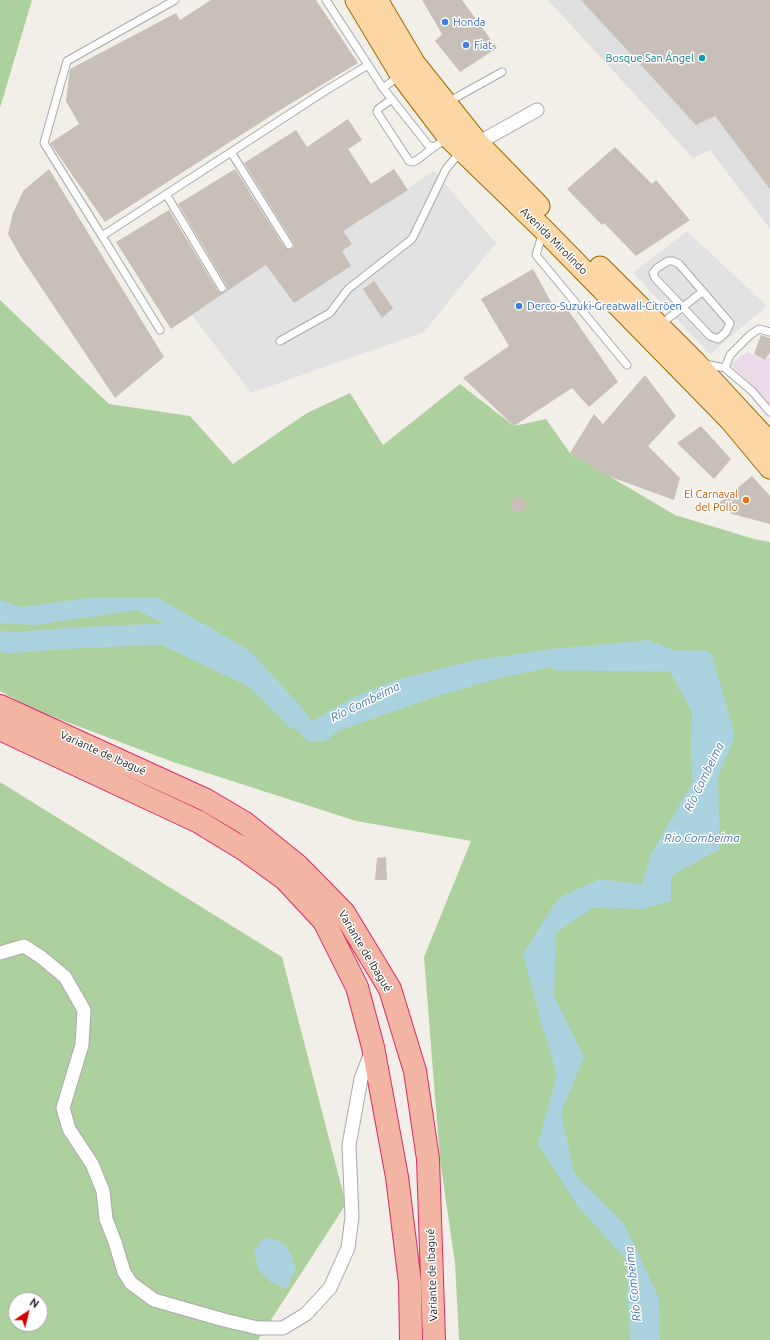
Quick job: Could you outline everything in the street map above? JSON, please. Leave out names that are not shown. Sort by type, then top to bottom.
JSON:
[{"type":"highway","name":"Variante de Ibagué","points":[[0,706],[206,800],[245,823],[297,865],[344,913],[390,989],[415,1071],[428,1159],[434,1340]]},
{"type":"highway","name":"Variante de Ibagué","points":[[0,729],[199,822],[246,850],[285,879],[324,921],[357,987],[373,1047],[397,1177],[410,1283],[411,1340]]},
{"type":"main road","name":"Avenida Mirolindo","points":[[356,0],[401,75],[455,144],[544,230],[730,420],[770,468]]},
{"type":"main road","name":"Avenida Mirolindo","points":[[377,0],[415,64],[446,103],[455,144],[659,326],[696,363],[770,443]]},
{"type":"street","points":[[455,144],[537,110]]},
{"type":"street","points":[[0,953],[24,946],[41,957],[65,977],[84,1010],[82,1045],[64,1108],[68,1129],[92,1164],[103,1191],[106,1219],[124,1272],[131,1283],[154,1300],[224,1320],[258,1328],[283,1328],[306,1314],[330,1288],[348,1248],[352,1217],[349,1145],[361,1079],[373,1047]]},
{"type":"lane","points":[[160,330],[44,143],[67,61],[175,0]]},
{"type":"lane","points":[[326,0],[383,88],[428,145],[455,144]]},
{"type":"lane","points":[[102,236],[325,91],[368,65]]},
{"type":"lane","points":[[446,103],[502,72]]},
{"type":"lane","points":[[383,88],[401,75]]},
{"type":"lane","points":[[392,99],[378,109],[377,112],[409,161],[413,162],[455,144]]},
{"type":"lane","points":[[280,341],[330,312],[348,289],[412,239],[446,169],[455,144]]},
{"type":"lane","points":[[231,152],[289,245]]},
{"type":"lane","points":[[166,194],[222,288]]},
{"type":"lane","points":[[544,230],[536,255],[627,365]]},
{"type":"lane","points":[[668,261],[674,261],[679,264],[702,292],[730,323],[726,332],[718,339],[710,336],[655,278],[654,273],[657,268],[668,261]]},
{"type":"lane","points":[[659,326],[702,292]]},
{"type":"lane","points":[[725,368],[730,355],[750,335],[759,329],[770,332]]},
{"type":"lane","points":[[696,363],[725,368],[752,391],[770,412]]},
{"type":"shaded area","name":"Bosque San Ángel","points":[[548,0],[770,0],[770,229],[710,150],[693,158]]},
{"type":"shaded area","points":[[434,171],[496,243],[424,332],[251,393],[192,315],[348,211],[357,223]]},
{"type":"shaded area","points":[[687,231],[767,306],[710,354],[633,273]]},
{"type":"shaded area","points":[[747,352],[765,360],[770,357],[770,405],[731,364]]},
{"type":"green space","points":[[0,0],[32,0],[0,108]]},
{"type":"green space","points":[[0,300],[109,404],[190,416],[233,464],[307,413],[350,393],[383,445],[460,384],[514,426],[546,419],[570,453],[675,515],[754,539],[770,542],[770,1340],[459,1340],[455,1263],[440,1160],[424,957],[471,841],[356,821],[173,762],[35,710],[0,691]]},
{"type":"green space","points":[[0,782],[282,957],[346,1204],[258,1340],[0,1340]]},
{"type":"water","name":"Rio Combeima","points":[[96,597],[158,598],[249,650],[297,702],[312,721],[354,697],[402,678],[471,661],[550,649],[649,640],[691,657],[726,706],[718,774],[720,849],[671,876],[671,901],[643,909],[592,908],[556,933],[554,996],[584,1057],[561,1113],[574,1173],[624,1224],[659,1298],[660,1340],[630,1340],[626,1260],[577,1205],[538,1144],[557,1074],[542,1026],[523,954],[558,898],[600,879],[647,885],[695,818],[691,756],[692,712],[668,668],[610,654],[501,678],[444,694],[340,730],[324,742],[307,741],[288,720],[267,685],[209,667],[187,636],[138,610],[35,625],[0,623],[0,600],[21,607]]},
{"type":"water","points":[[264,1238],[276,1239],[285,1245],[291,1254],[296,1269],[286,1289],[269,1281],[258,1269],[254,1250]]},
{"type":"building","points":[[211,0],[316,0],[358,63],[280,110],[105,222],[50,143],[79,124],[66,101],[70,69],[176,13],[180,20]]},
{"type":"building","name":"Fiat","points":[[422,0],[462,0],[497,48],[460,72],[435,41],[442,34]]},
{"type":"building","name":"Bosque San Ángel","points":[[581,0],[770,0],[770,189],[715,116],[696,125]]},
{"type":"building","points":[[348,119],[362,140],[348,149],[371,184],[394,169],[408,190],[343,231],[352,244],[342,251],[351,266],[294,303],[266,265],[171,329],[116,242],[169,210],[218,291],[224,292],[227,290],[226,285],[178,204],[235,169],[285,248],[291,249],[294,247],[293,242],[244,163],[296,130],[307,147]]},
{"type":"building","points":[[615,147],[652,184],[656,180],[690,220],[636,256],[604,223],[602,225],[567,189]]},
{"type":"building","points":[[49,169],[164,357],[115,398],[21,257],[8,234],[13,213],[23,191]]},
{"type":"building","points":[[533,269],[557,313],[566,307],[618,382],[589,407],[572,388],[514,426],[463,378],[509,346],[481,299]]},
{"type":"building","points":[[374,281],[393,308],[382,318],[363,289]]},
{"type":"building","points":[[761,335],[770,338],[770,352],[765,360],[754,354]]},
{"type":"building","points":[[645,375],[676,416],[648,446],[680,478],[674,500],[608,476],[570,453],[594,414],[603,424]]},
{"type":"building","points":[[701,426],[731,459],[714,479],[677,443]]},
{"type":"building","name":"El Carnaval del Pollo","points":[[752,476],[770,496],[770,524],[732,514],[718,504]]},
{"type":"building","points":[[525,497],[527,510],[513,512],[510,499]]},
{"type":"building","points":[[386,857],[387,880],[375,880],[377,858]]},
{"type":"waterway","name":"Río Combeima","points":[[0,641],[8,643],[73,638],[163,634],[255,678],[296,719]]},
{"type":"waterway","name":"Río Combeima","points":[[557,660],[703,661],[724,735],[704,783],[661,858],[649,896],[645,896]]},
{"type":"place","name":"Honda","points":[[445,22]]},
{"type":"place","name":"Fiat","points":[[466,45]]},
{"type":"place","name":"Bosque San Ángel","points":[[702,58]]},
{"type":"place","name":"Derco-Suzuki-Greatwall-Citröen","points":[[519,306]]},
{"type":"place","name":"El Carnaval del Pollo","points":[[746,500]]}]
